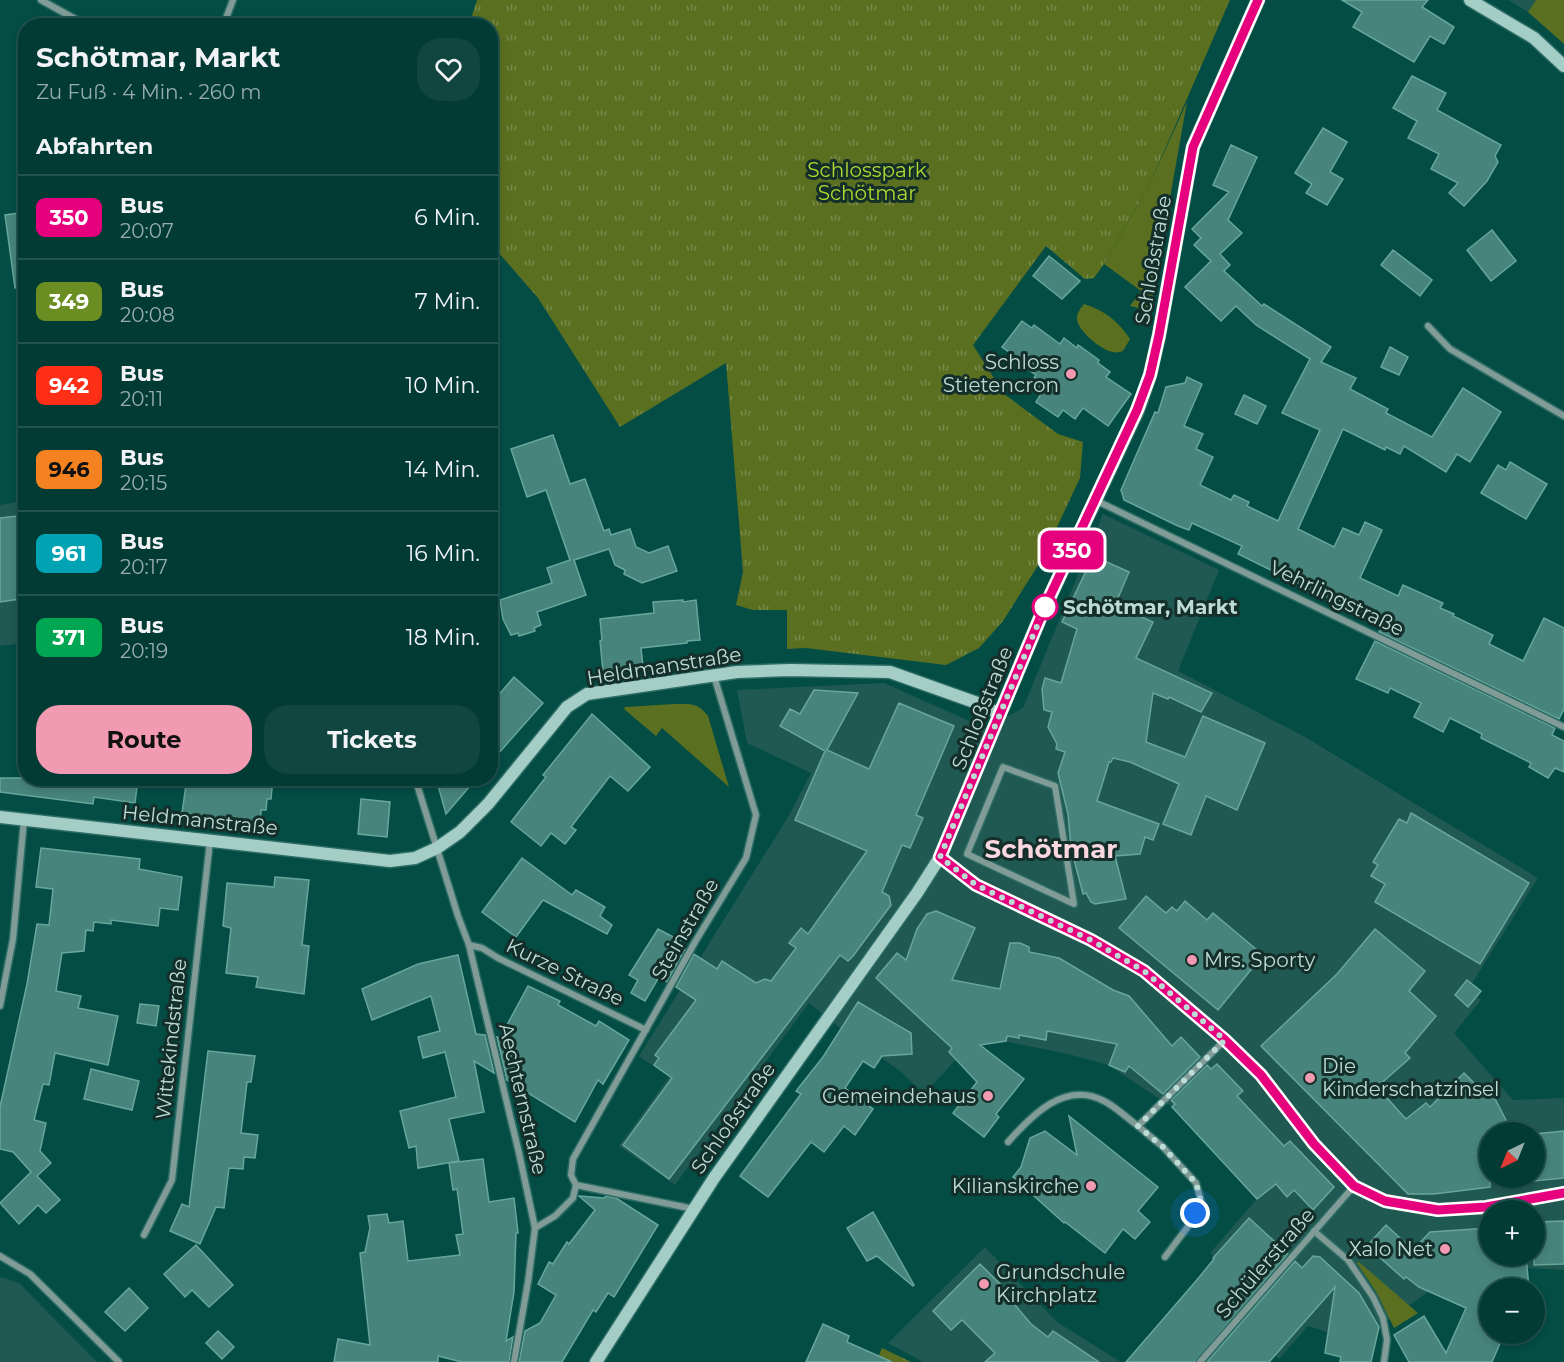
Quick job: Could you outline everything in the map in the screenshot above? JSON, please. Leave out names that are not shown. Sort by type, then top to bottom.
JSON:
[{"type":"street","points":[[40,0],[73,18]]},
{"type":"street","points":[[226,18],[233,0]]},
{"type":"street","name":"Schloßstraße","points":[[596,1362],[694,1209],[940,857],[1043,611],[1137,410],[1150,375],[1193,147],[1258,0]]},
{"type":"street","points":[[1470,0],[1534,38],[1564,66]]},
{"type":"street","points":[[1428,327],[1450,349],[1564,416]]},
{"type":"street","name":"Vehrlingstraße","points":[[1094,500],[1564,727]]},
{"type":"street","name":"Heldmanstraße","points":[[0,817],[390,861],[415,858],[437,848],[460,832],[488,804],[567,707],[586,694],[737,672],[790,670],[890,672],[980,704],[1000,714]]},
{"type":"street","name":"Steinstraße","points":[[576,1185],[571,1174],[573,1159],[695,942],[746,858],[756,815],[714,676]]},
{"type":"street","points":[[1004,767],[1055,786],[1074,904],[966,854],[1004,767]]},
{"type":"street","name":"Aechternstraße","points":[[418,786],[469,945],[535,1228],[514,1362]]},
{"type":"street","points":[[0,1006],[14,939],[24,820]]},
{"type":"street","name":"Wittekindstraße","points":[[144,1235],[172,1180],[210,841]]},
{"type":"street","points":[[940,857],[976,885],[1091,940],[1144,971],[1225,1040],[1261,1075],[1314,1144],[1354,1186],[1385,1201],[1438,1210],[1486,1207],[1564,1193]]},
{"type":"street","name":"Kurze Straße","points":[[469,945],[482,948],[646,1030]]},
{"type":"street","points":[[1138,1126],[1225,1040]]},
{"type":"street","points":[[1008,1142],[1031,1116],[1054,1100],[1082,1095],[1103,1100],[1163,1147],[1196,1183],[1201,1202],[1189,1225],[1165,1257]]},
{"type":"street","points":[[535,1228],[555,1216],[573,1198],[576,1185],[694,1209]]},
{"type":"street","name":"Schülerstraße","points":[[1200,1362],[1354,1186]]},
{"type":"street","points":[[1314,1231],[1348,1260],[1373,1297],[1383,1318],[1387,1340],[1384,1362]]},
{"type":"street","points":[[0,1256],[30,1274],[119,1362]]},
{"type":"shaded area","points":[[1508,0],[1536,0],[1528,12]]},
{"type":"shaded area","points":[[18,502],[18,644],[0,646],[0,505]]},
{"type":"shaded area","name":"Schötmar","points":[[1103,514],[1219,570],[1178,671],[1305,737],[1538,878],[1468,990],[1481,1000],[1454,1033],[1513,1100],[1564,1098],[1564,1270],[1528,1268],[1448,1278],[1387,1321],[1349,1339],[1308,1326],[1279,1359],[1241,1325],[1263,1300],[1210,1253],[1257,1199],[1172,1107],[1108,1065],[1068,1054],[978,1036],[924,1094],[900,1071],[809,1003],[675,1185],[619,1146],[669,1077],[639,1056],[788,817],[811,773],[747,743],[737,690],[884,683],[985,728],[1023,708]]},
{"type":"shaded area","name":"Grundschule Kirchplatz","points":[[985,1247],[1057,1322],[1121,1362],[923,1362],[888,1343]]},
{"type":"shaded area","points":[[0,1277],[19,1283],[97,1362],[0,1362]]},
{"type":"green space","name":"Schlosspark Schötmar","points":[[477,0],[1230,0],[1151,181],[1094,278],[1085,279],[1046,246],[973,345],[1004,394],[1058,434],[1083,442],[1080,478],[1042,559],[1003,621],[979,648],[946,665],[806,648],[787,649],[787,610],[753,610],[736,605],[743,572],[726,363],[620,427],[538,298],[498,252],[498,18],[471,18]]},
{"type":"green space","points":[[1536,0],[1564,0],[1564,44],[1528,12]]},
{"type":"green space","points":[[1187,102],[1150,311],[1130,306],[1141,291],[1104,264],[1151,181]]},
{"type":"green space","points":[[1084,304],[1104,313],[1130,339],[1123,351],[1108,351],[1096,344],[1080,327],[1077,317]]},
{"type":"green space","points":[[693,705],[708,716],[729,787],[662,728],[656,736],[624,709],[625,707]]},
{"type":"green space","points":[[1359,1262],[1418,1313],[1394,1328],[1377,1293],[1357,1263]]},
{"type":"green space","points":[[882,1348],[911,1362],[876,1362]]},
{"type":"building","points":[[1342,0],[1428,0],[1422,7],[1454,27],[1444,44],[1430,36],[1414,62],[1353,27],[1362,12]]},
{"type":"building","points":[[1412,76],[1446,93],[1437,110],[1501,145],[1495,156],[1498,162],[1487,181],[1464,206],[1449,193],[1458,183],[1431,169],[1439,154],[1408,138],[1417,121],[1393,108]]},
{"type":"building","points":[[1323,128],[1347,142],[1330,172],[1343,179],[1327,205],[1306,193],[1312,184],[1295,173]]},
{"type":"building","points":[[1231,145],[1257,157],[1228,220],[1242,233],[1220,254],[1230,265],[1224,271],[1262,306],[1264,304],[1331,347],[1321,362],[1356,378],[1350,389],[1388,409],[1386,413],[1432,437],[1463,388],[1501,412],[1470,462],[1457,454],[1446,472],[1404,446],[1400,454],[1386,447],[1385,450],[1343,429],[1298,529],[1334,547],[1343,528],[1359,535],[1365,522],[1382,530],[1360,578],[1398,596],[1403,585],[1443,603],[1440,608],[1493,635],[1489,644],[1523,661],[1544,618],[1564,628],[1564,709],[1559,719],[1379,632],[1383,625],[1238,554],[1242,546],[1192,523],[1189,530],[1178,526],[1124,500],[1121,490],[1155,412],[1158,413],[1166,387],[1185,383],[1187,377],[1202,384],[1184,426],[1203,434],[1196,449],[1213,457],[1200,485],[1231,500],[1234,495],[1249,502],[1247,506],[1278,521],[1320,430],[1282,413],[1310,359],[1256,325],[1236,306],[1221,321],[1185,287],[1211,261],[1194,245],[1201,238],[1192,229],[1229,192],[1213,185]]},
{"type":"building","points":[[18,213],[18,288],[15,288],[5,215]]},
{"type":"building","points":[[1492,230],[1516,261],[1491,281],[1467,250]]},
{"type":"building","points":[[1393,250],[1432,280],[1420,296],[1381,265]]},
{"type":"building","points":[[1049,256],[1080,281],[1062,299],[1033,276]]},
{"type":"building","name":"Schloss Stietencron","points":[[1022,321],[1032,328],[1034,325],[1060,344],[1064,338],[1077,348],[1078,345],[1099,360],[1098,363],[1110,372],[1106,377],[1131,394],[1108,426],[1083,408],[1075,419],[1063,410],[1058,417],[1036,402],[1041,394],[1029,386],[1036,375],[1011,358],[1013,355],[1002,347]]},
{"type":"building","points":[[1390,347],[1408,357],[1399,375],[1381,367]]},
{"type":"building","points":[[1244,395],[1266,406],[1257,424],[1235,414]]},
{"type":"building","points":[[553,435],[570,484],[585,479],[604,531],[609,529],[611,535],[630,529],[636,547],[649,553],[668,546],[677,571],[642,583],[624,574],[625,570],[615,565],[609,549],[574,560],[586,595],[537,612],[541,625],[534,628],[535,631],[519,636],[518,633],[511,635],[503,619],[500,600],[552,583],[547,568],[570,560],[546,490],[527,497],[511,449]]},
{"type":"building","points":[[1510,462],[1547,484],[1526,519],[1481,493],[1498,465],[1506,470]]},
{"type":"building","points":[[18,516],[18,599],[0,602],[0,518]]},
{"type":"building","points":[[1093,556],[1129,572],[1115,605],[1153,622],[1136,658],[1212,693],[1201,712],[1169,697],[1168,699],[1153,693],[1146,742],[1185,757],[1203,716],[1265,743],[1237,810],[1206,796],[1191,835],[1163,824],[1179,784],[1130,762],[1113,758],[1109,762],[1097,801],[1159,824],[1153,840],[1145,837],[1140,854],[1115,856],[1126,899],[1095,904],[1091,902],[1086,893],[1083,894],[1071,848],[1068,814],[1058,773],[1065,752],[1056,749],[1057,744],[1048,727],[1052,712],[1044,710],[1042,689],[1045,678],[1061,683],[1077,629],[1062,622]]},
{"type":"building","points":[[683,600],[683,602],[696,600],[700,640],[641,648],[643,667],[603,671],[600,619],[654,613],[653,602]]},
{"type":"building","points":[[1375,641],[1555,728],[1552,735],[1564,741],[1564,772],[1555,768],[1548,778],[1529,767],[1531,763],[1481,738],[1482,734],[1450,718],[1443,732],[1414,717],[1421,703],[1390,688],[1388,693],[1356,679]]},
{"type":"building","points":[[514,677],[543,703],[498,754],[498,696]]},
{"type":"building","points":[[814,690],[858,693],[827,750],[869,769],[899,703],[954,726],[916,815],[923,818],[910,848],[902,845],[882,892],[889,896],[891,905],[848,961],[840,955],[669,1179],[623,1145],[672,1078],[654,1065],[659,1058],[655,1055],[696,1000],[676,987],[694,954],[717,969],[722,961],[756,983],[765,979],[771,981],[796,948],[789,943],[801,928],[808,934],[867,851],[795,820],[825,751],[780,726],[790,709],[800,714]]},
{"type":"building","points":[[592,714],[650,767],[628,791],[610,776],[571,827],[576,830],[565,844],[551,833],[541,846],[511,822],[546,777],[543,775]]},
{"type":"building","points":[[0,778],[18,778],[18,786],[137,786],[135,803],[94,797],[93,804],[0,792]]},
{"type":"building","points":[[186,786],[272,786],[271,799],[267,799],[266,810],[261,810],[260,823],[182,813]]},
{"type":"building","points":[[438,786],[470,786],[446,814]]},
{"type":"building","points":[[361,799],[390,802],[387,837],[358,834]]},
{"type":"building","points":[[1411,813],[1529,883],[1480,964],[1375,902],[1385,884],[1371,876],[1378,865],[1373,862],[1399,819],[1407,823]]},
{"type":"building","points":[[41,848],[140,859],[139,869],[182,877],[178,910],[160,908],[158,926],[111,920],[111,924],[94,922],[93,931],[86,930],[84,951],[62,953],[56,991],[81,996],[78,1008],[118,1016],[108,1065],[55,1053],[49,1085],[43,1084],[34,1120],[46,1123],[40,1151],[51,1163],[37,1176],[60,1200],[46,1213],[38,1205],[19,1224],[0,1203],[31,1172],[13,1152],[0,1149],[0,1107],[27,984],[37,924],[49,925],[53,889],[36,887]]},
{"type":"building","points":[[522,858],[572,895],[576,890],[605,907],[600,916],[612,925],[607,934],[543,900],[516,937],[482,912]]},
{"type":"building","points":[[275,877],[309,880],[302,945],[309,946],[304,994],[256,987],[258,977],[226,973],[231,928],[223,926],[227,883],[274,887]]},
{"type":"building","points":[[1146,896],[1166,913],[1172,907],[1177,911],[1185,901],[1207,920],[1213,913],[1263,955],[1218,1010],[1119,928]]},
{"type":"building","points":[[936,911],[975,928],[952,980],[1000,989],[1010,943],[1020,943],[1029,947],[1029,952],[1059,958],[1113,990],[1129,996],[1172,1046],[1181,1037],[1200,1057],[1163,1094],[1129,1066],[1125,1072],[1109,1065],[1117,1044],[1047,1031],[1046,1040],[1019,1035],[1019,1038],[1007,1036],[1006,1041],[980,1045],[1024,1079],[996,1114],[999,1117],[984,1137],[953,1113],[977,1082],[949,1052],[952,1048],[876,978],[897,953],[906,960],[917,929],[927,914]]},
{"type":"building","points":[[658,929],[681,941],[679,945],[685,949],[667,982],[659,977],[645,1001],[631,993],[638,980],[629,975]]},
{"type":"building","points":[[1375,929],[1425,971],[1409,991],[1436,1016],[1405,1053],[1410,1058],[1377,1087],[1406,1119],[1426,1103],[1430,1107],[1464,1073],[1482,1091],[1488,1085],[1507,1122],[1479,1122],[1479,1188],[1482,1188],[1434,1194],[1408,1194],[1261,1046],[1337,974]]},
{"type":"building","points":[[458,955],[476,1034],[485,1035],[494,1073],[474,1061],[484,1112],[449,1119],[459,1161],[418,1168],[416,1146],[409,1148],[400,1111],[456,1097],[445,1052],[423,1058],[418,1037],[440,1031],[431,996],[372,1020],[362,989],[418,964]]},
{"type":"building","points":[[1467,980],[1481,991],[1468,1007],[1455,995]]},
{"type":"building","points":[[528,986],[560,1001],[558,1005],[596,1026],[599,1021],[629,1040],[603,1084],[598,1080],[575,1122],[507,1080],[497,1037],[500,1038]]},
{"type":"building","points":[[858,1002],[911,1033],[912,1054],[882,1056],[874,1068],[863,1061],[845,1088],[873,1109],[855,1135],[844,1126],[824,1152],[811,1142],[768,1197],[740,1176],[801,1094],[796,1091],[823,1057]]},
{"type":"building","points":[[140,1004],[159,1006],[156,1026],[137,1023]]},
{"type":"building","points":[[208,1051],[255,1056],[251,1082],[247,1082],[241,1133],[258,1135],[255,1158],[244,1157],[243,1169],[229,1168],[224,1208],[216,1207],[200,1244],[170,1231],[182,1204],[189,1207]]},
{"type":"building","points":[[1217,1064],[1243,1091],[1237,1096],[1284,1146],[1290,1141],[1334,1187],[1313,1210],[1294,1190],[1287,1197],[1276,1184],[1257,1199],[1172,1107],[1175,1104],[1171,1100],[1207,1065],[1211,1069]]},
{"type":"building","points":[[91,1069],[139,1081],[132,1110],[84,1099]]},
{"type":"building","name":"Kilianskirche","points":[[1069,1116],[1158,1187],[1138,1211],[1150,1222],[1135,1239],[1123,1229],[1105,1253],[1064,1223],[1013,1177],[1021,1167],[1030,1138],[1045,1131],[1077,1155]]},
{"type":"building","points":[[1564,1131],[1564,1178],[1545,1180],[1545,1133]]},
{"type":"building","points":[[483,1159],[489,1202],[514,1198],[518,1233],[516,1233],[514,1292],[506,1341],[513,1337],[509,1362],[462,1362],[438,1356],[438,1362],[334,1362],[338,1339],[370,1345],[360,1253],[365,1252],[370,1228],[368,1216],[387,1214],[389,1223],[403,1221],[408,1261],[460,1255],[456,1235],[463,1234],[457,1189],[453,1190],[449,1163]]},
{"type":"building","points":[[579,1196],[616,1198],[658,1225],[614,1297],[608,1293],[596,1312],[593,1310],[562,1362],[519,1362],[525,1331],[540,1323],[556,1295],[538,1284],[549,1262],[553,1264],[567,1242],[569,1244],[595,1210]]},
{"type":"building","points":[[873,1212],[913,1286],[877,1256],[867,1261],[847,1228]]},
{"type":"building","points":[[1249,1218],[1288,1254],[1195,1362],[1126,1362],[1213,1258]]},
{"type":"building","points":[[1564,1221],[1564,1264],[1545,1265],[1545,1222]]},
{"type":"building","points":[[1386,1225],[1413,1250],[1430,1232],[1479,1229],[1479,1266],[1527,1266],[1528,1278],[1479,1278],[1479,1344],[1500,1344],[1492,1362],[1409,1362],[1394,1335],[1424,1316],[1446,1353],[1466,1308],[1419,1287],[1406,1277],[1404,1279],[1367,1246]]},
{"type":"building","points":[[196,1245],[233,1285],[209,1307],[192,1290],[185,1297],[164,1274]]},
{"type":"building","points":[[1313,1256],[1320,1257],[1359,1293],[1379,1327],[1371,1362],[1340,1362],[1341,1357],[1325,1353],[1335,1287],[1269,1362],[1207,1362],[1295,1261],[1302,1268]]},
{"type":"building","points":[[980,1264],[1000,1284],[999,1286],[1031,1324],[1048,1337],[1053,1331],[1099,1362],[985,1362],[995,1353],[962,1320],[951,1330],[933,1311]]},
{"type":"building","points":[[129,1288],[148,1308],[125,1331],[105,1312]]},
{"type":"building","points":[[823,1324],[849,1336],[847,1342],[892,1362],[806,1362]]},
{"type":"building","points":[[218,1331],[234,1347],[222,1359],[206,1343]]},
{"type":"bus line","name":"350","points":[[1258,0],[1193,147],[1150,375],[1137,410],[1043,611],[940,857],[976,885],[1091,940],[1144,971],[1225,1040],[1261,1075],[1314,1144],[1354,1186],[1385,1201],[1438,1210],[1486,1207],[1564,1193]]},
{"type":"place","name":"Schloss Stietencron","points":[[1071,374]]},
{"type":"place","name":"Schötmar, Markt","points":[[1045,607]]},
{"type":"place","name":"Mrs. Sporty","points":[[1192,960]]},
{"type":"place","name":"Die Kinderschatzinsel","points":[[1310,1078]]},
{"type":"place","name":"Gemeindehaus","points":[[988,1096]]},
{"type":"place","name":"Kilianskirche","points":[[1091,1186]]},
{"type":"place","name":"Xalo Net","points":[[1445,1249]]},
{"type":"place","name":"Grundschule Kirchplatz","points":[[984,1284]]},
{"type":"district","name":"Schötmar","points":[[1051,849]]},
{"type":"route","points":[[1045,607],[940,857],[976,885],[1091,940],[1144,971],[1225,1040],[1138,1126],[1163,1147],[1196,1183],[1201,1202],[1195,1213]]}]
